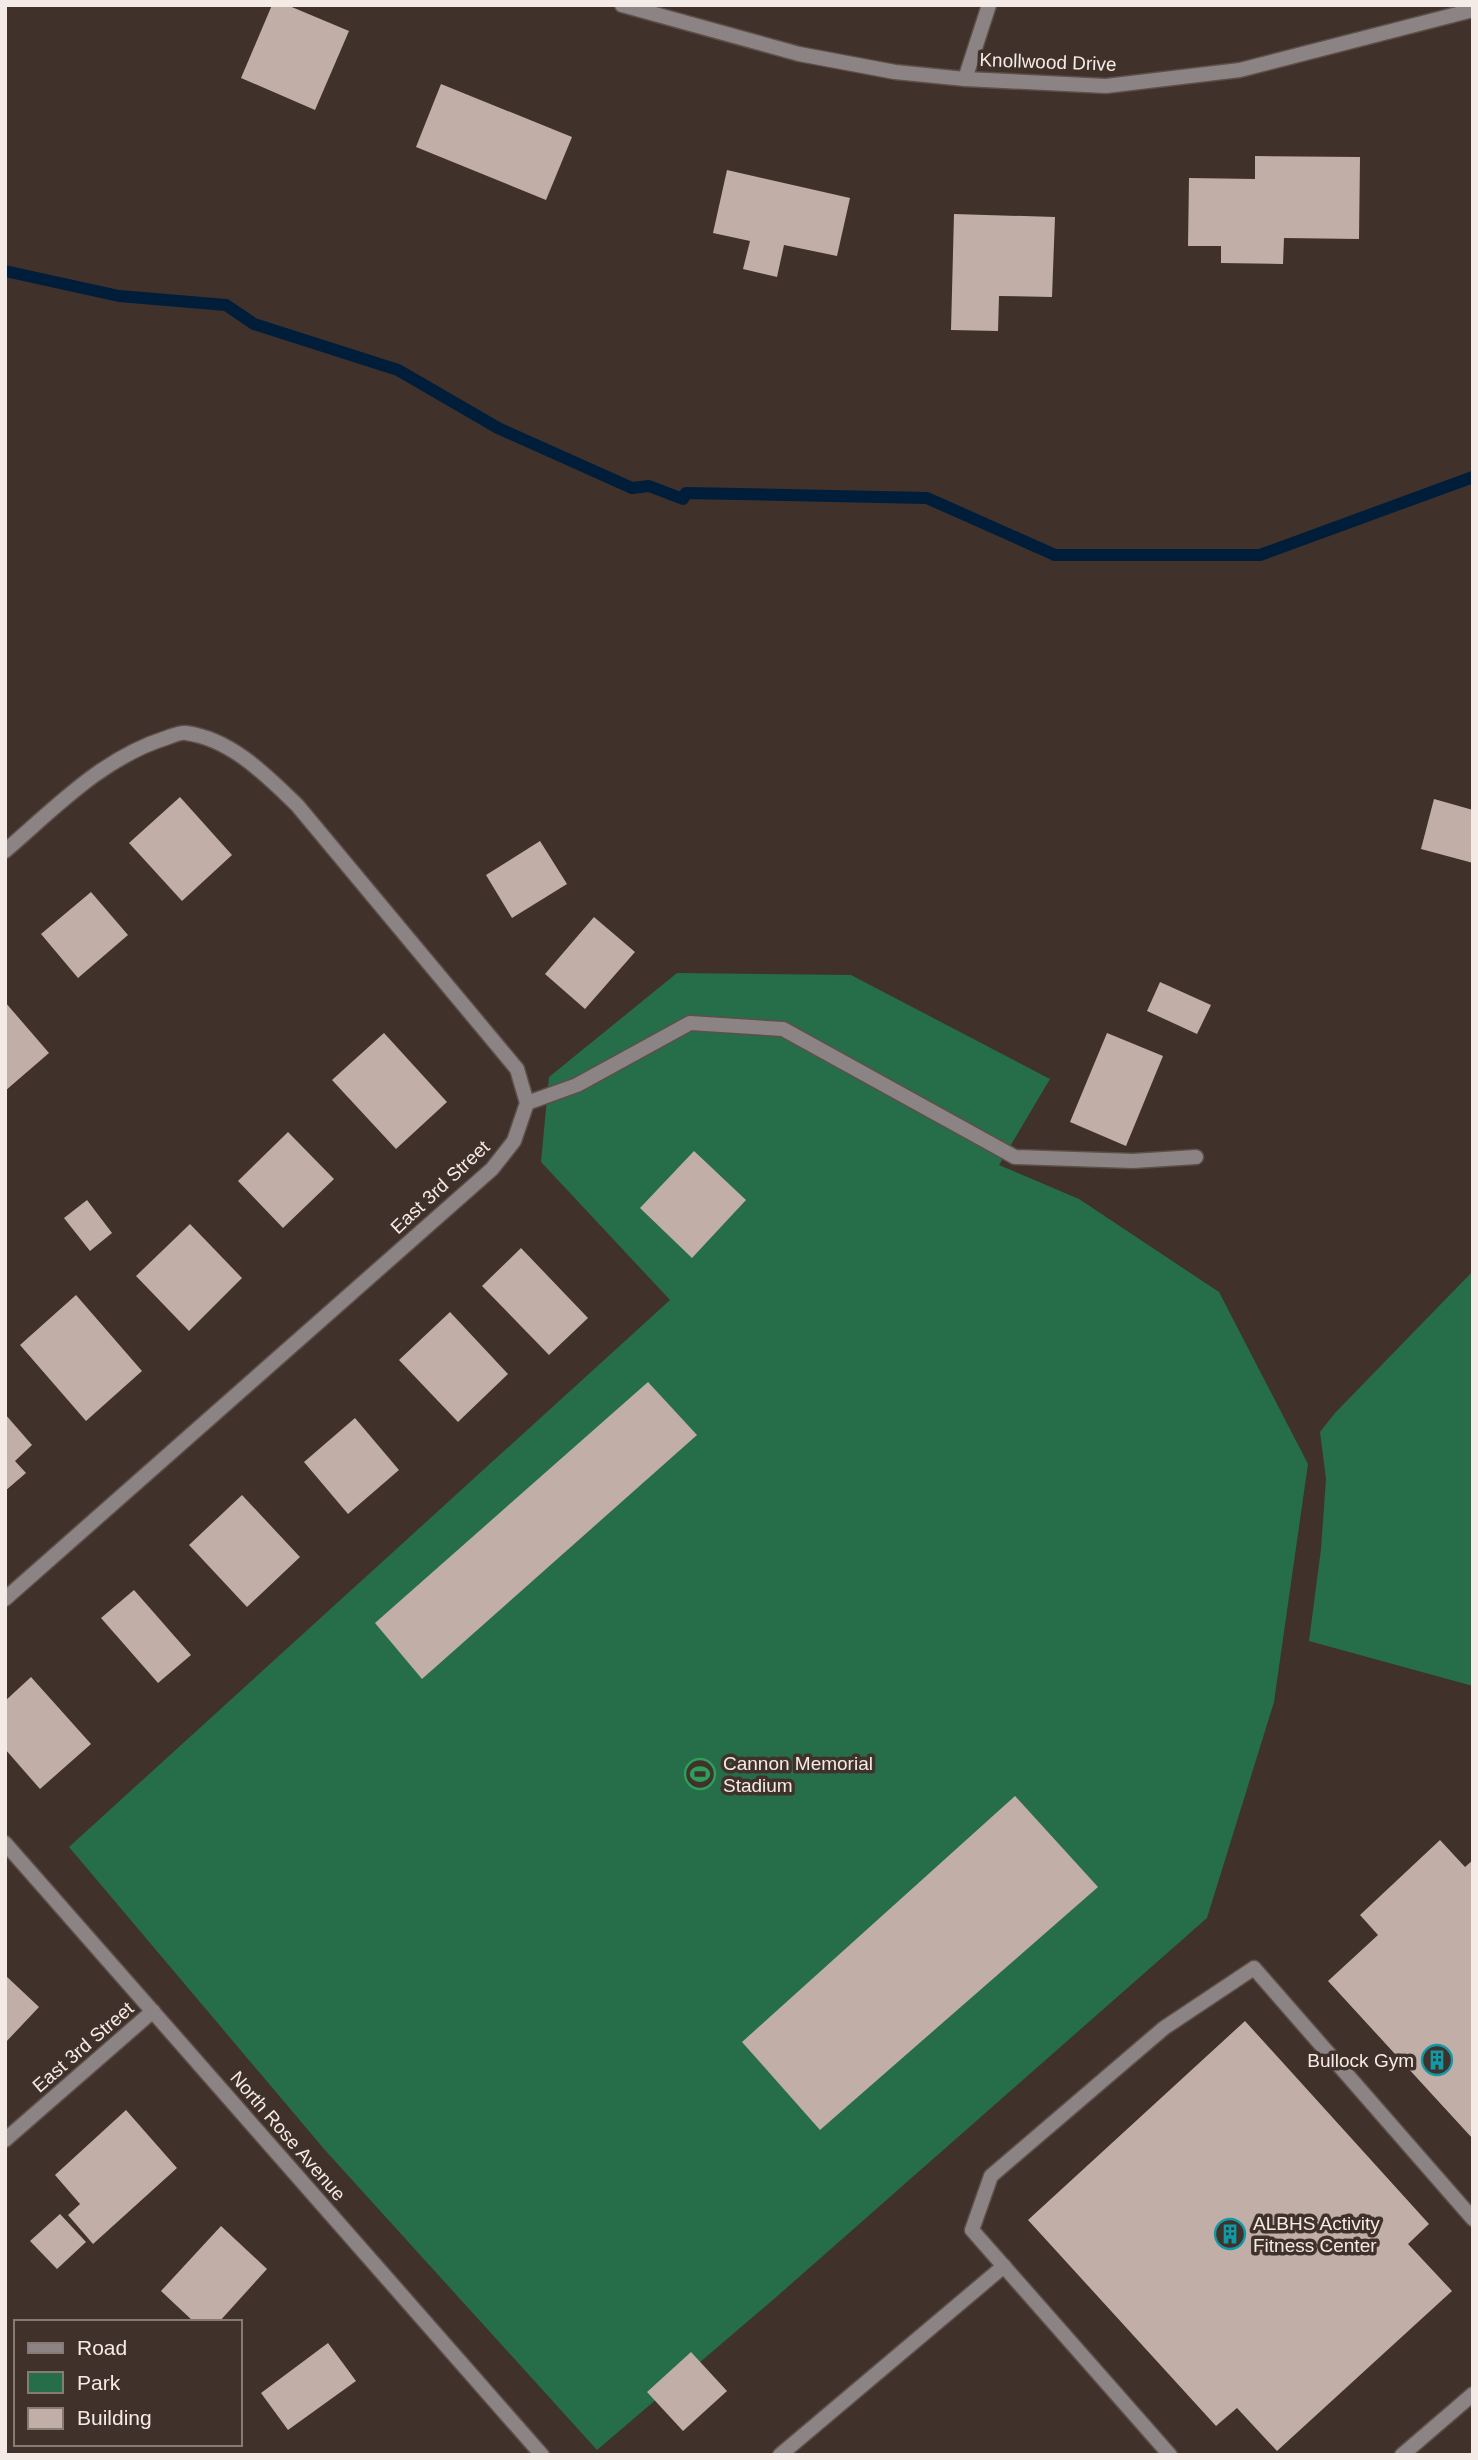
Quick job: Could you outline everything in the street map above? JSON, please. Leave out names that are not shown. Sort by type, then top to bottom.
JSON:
[{"type":"street","name":"Knollwood Drive","points":[[622,5],[799,54],[895,72],[965,79],[1106,86],[1240,70],[1473,10]]},
{"type":"street","points":[[965,79],[989,5]]},
{"type":"street","points":[[5,851],[109,764],[138,747],[184,732],[223,744],[267,775],[297,805],[517,1069],[527,1103],[577,1084],[690,1023],[783,1029],[1015,1157],[1133,1161],[1196,1157]]},
{"type":"street","name":"East 3rd Street","points":[[5,1599],[492,1169],[514,1140],[527,1103]]},
{"type":"street","name":"North Rose Avenue","points":[[5,1843],[542,2455]]},
{"type":"street","points":[[1170,2455],[972,2230],[991,2176],[1164,2028],[1254,1968],[1473,2219]]},
{"type":"street","name":"East 3rd Street","points":[[5,2140],[153,2011]]},
{"type":"street","points":[[780,2455],[1004,2266]]},
{"type":"street","points":[[1402,2455],[1473,2394]]},
{"type":"green space","name":"Cannon Memorial Stadium","points":[[677,973],[851,975],[1050,1079],[999,1165],[1079,1199],[1219,1292],[1308,1464],[1274,1702],[1207,1918],[774,2299],[597,2450],[324,2149],[69,1847],[670,1300],[541,1162],[549,1077]]},
{"type":"green space","points":[[1473,1271],[1473,1686],[1309,1641],[1321,1549],[1326,1479],[1320,1432],[1335,1413]]},
{"type":"building","points":[[272,5],[287,5],[349,31],[315,110],[241,78]]},
{"type":"building","points":[[441,84],[572,137],[546,200],[416,147]]},
{"type":"building","points":[[1255,156],[1360,157],[1359,239],[1284,238],[1283,264],[1221,263],[1221,246],[1188,246],[1189,178],[1255,179]]},
{"type":"building","points":[[727,170],[850,198],[837,256],[784,245],[777,277],[743,269],[750,241],[713,233]]},
{"type":"building","points":[[954,214],[1055,217],[1052,297],[999,296],[998,331],[951,330]]},
{"type":"building","points":[[180,797],[232,855],[182,901],[129,843]]},
{"type":"building","points":[[1434,799],[1473,810],[1473,863],[1421,849]]},
{"type":"building","points":[[540,841],[567,884],[512,918],[486,875]]},
{"type":"building","points":[[91,892],[128,935],[78,978],[41,934]]},
{"type":"building","points":[[594,917],[635,952],[585,1009],[545,974]]},
{"type":"building","points":[[1160,982],[1211,1005],[1197,1034],[1147,1011]]},
{"type":"building","points":[[5,1002],[49,1053],[5,1091]]},
{"type":"building","points":[[384,1033],[447,1102],[396,1149],[332,1080]]},
{"type":"building","points":[[1107,1033],[1163,1056],[1126,1146],[1070,1122]]},
{"type":"building","points":[[288,1132],[334,1179],[283,1228],[238,1181]]},
{"type":"building","points":[[694,1151],[746,1200],[692,1258],[640,1208]]},
{"type":"building","points":[[87,1200],[112,1233],[90,1251],[64,1218]]},
{"type":"building","points":[[190,1224],[242,1278],[189,1331],[136,1276]]},
{"type":"building","points":[[521,1248],[588,1318],[549,1355],[482,1286]]},
{"type":"building","points":[[76,1295],[142,1371],[86,1421],[20,1345]]},
{"type":"building","points":[[450,1312],[508,1374],[458,1422],[399,1360]]},
{"type":"building","points":[[648,1382],[697,1435],[422,1679],[375,1623]]},
{"type":"building","points":[[5,1414],[32,1445],[15,1461],[26,1473],[5,1491]]},
{"type":"building","points":[[355,1418],[399,1470],[348,1514],[304,1462]]},
{"type":"building","points":[[242,1495],[300,1557],[247,1607],[189,1545]]},
{"type":"building","points":[[134,1590],[191,1655],[158,1683],[101,1618]]},
{"type":"building","points":[[31,1677],[91,1744],[40,1789],[5,1749],[5,1701]]},
{"type":"building","points":[[1015,1796],[1098,1887],[820,2130],[742,2042]]},
{"type":"building","name":"Bullock Gym","points":[[1440,1840],[1465,1867],[1473,1860],[1473,2139],[1328,1981],[1378,1935],[1360,1915]]},
{"type":"building","points":[[5,1975],[39,2007],[5,2043]]},
{"type":"building","name":"ALBHS Activity Fitness Center","points":[[1245,2021],[1429,2224],[1408,2244],[1452,2291],[1277,2451],[1237,2408],[1216,2426],[1028,2220]]},
{"type":"building","points":[[126,2110],[177,2168],[93,2244],[68,2215],[80,2204],[55,2175]]},
{"type":"building","points":[[60,2214],[86,2242],[57,2269],[30,2241]]},
{"type":"building","points":[[221,2226],[267,2269],[221,2320],[192,2320],[161,2291]]},
{"type":"building","points":[[328,2343],[356,2381],[288,2430],[261,2393]]},
{"type":"building","points":[[691,2352],[727,2391],[683,2431],[647,2392]]},
{"type":"waterway","points":[[5,271],[119,296],[226,305],[254,324],[398,370],[498,428],[632,488],[649,486],[683,499],[686,493],[927,498],[1055,555],[1260,555],[1473,477]]},
{"type":"place","name":"Cannon Memorial Stadium","points":[[700,1774]]},
{"type":"place","name":"Bullock Gym","points":[[1437,2060]]},
{"type":"place","name":"ALBHS Activity Fitness Center","points":[[1230,2234]]}]
